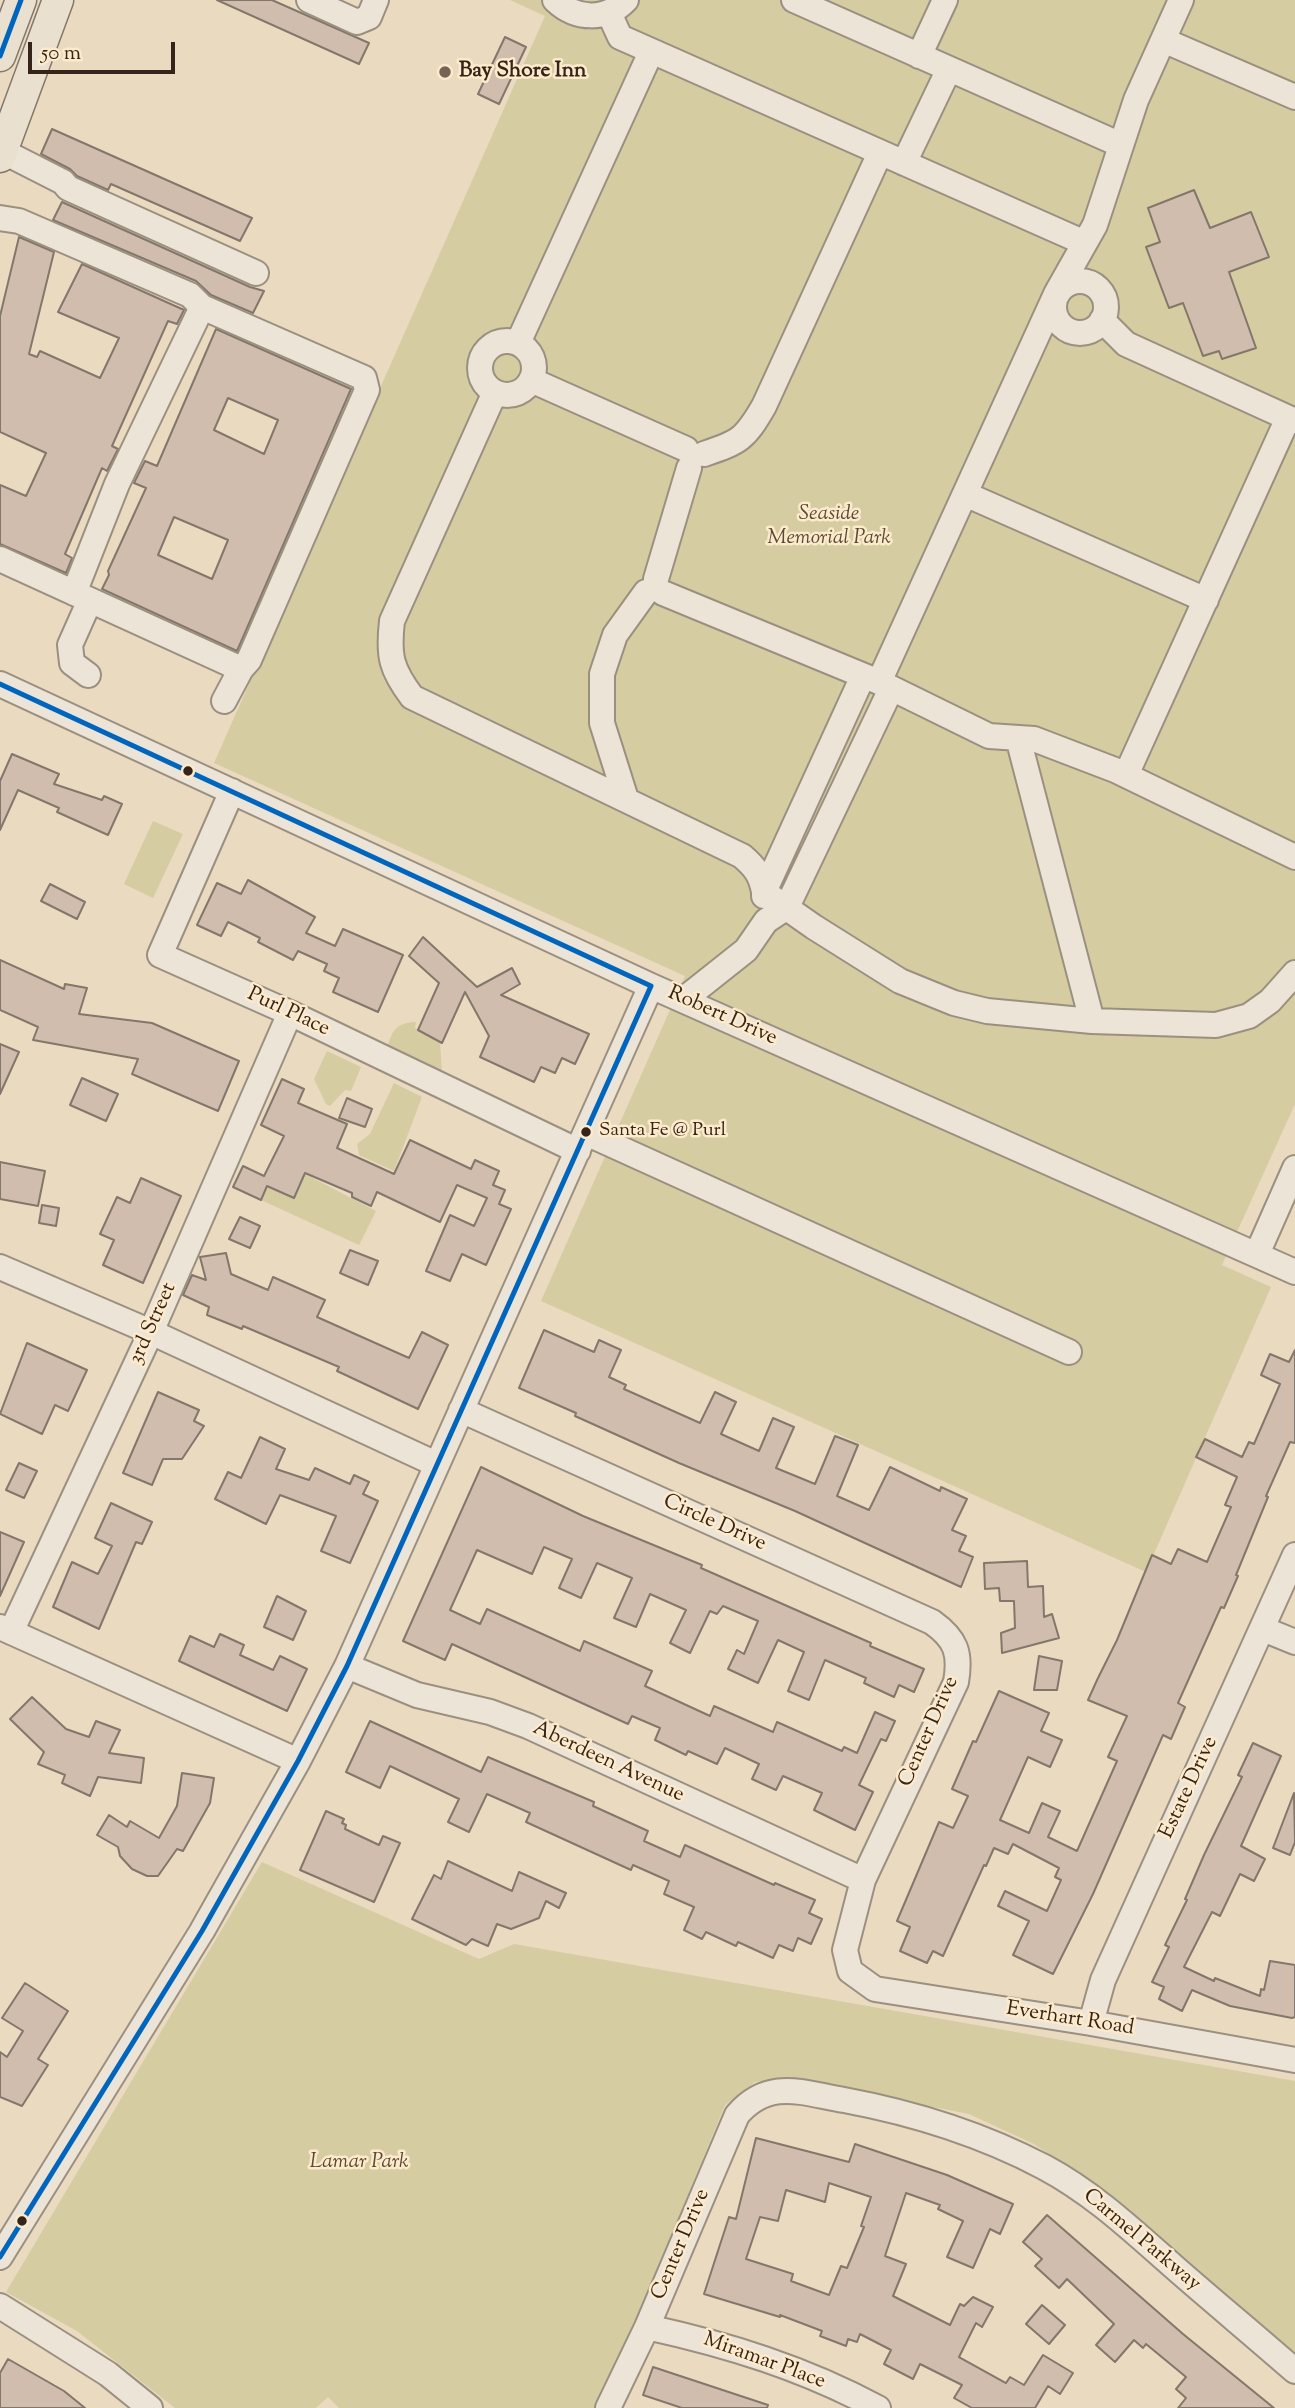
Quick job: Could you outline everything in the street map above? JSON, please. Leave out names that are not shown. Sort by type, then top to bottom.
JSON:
[{"type":"main road","points":[[0,157],[58,0]]},
{"type":"main road","points":[[0,56],[19,6],[46,32]]},
{"type":"street","points":[[309,0],[357,22],[369,17],[376,0]]},
{"type":"street","points":[[555,0],[572,13],[590,16],[617,6],[620,37],[1085,243]]},
{"type":"street","points":[[794,0],[1121,145]]},
{"type":"street","points":[[919,56],[945,0]]},
{"type":"street","points":[[683,1000],[746,950],[766,921],[787,907],[878,682],[1056,294],[1095,225],[1136,100],[1181,0]]},
{"type":"street","points":[[1163,40],[1295,97]]},
{"type":"street","points":[[518,343],[651,52]]},
{"type":"street","points":[[904,163],[949,69]]},
{"type":"street","points":[[531,380],[693,457],[735,444],[751,429],[764,406],[880,153]]},
{"type":"street","points":[[0,157],[5,169],[54,188],[68,188],[256,273]]},
{"type":"street","points":[[0,218],[19,221],[190,295],[202,307],[364,378],[367,390],[249,660],[241,669],[224,701]]},
{"type":"street","points":[[1073,281],[1093,284],[1101,291],[1105,300],[1106,310],[1102,320],[1096,328],[1087,332],[1066,330],[1054,314],[1056,294],[1063,286],[1073,281]]},
{"type":"street","points":[[88,675],[72,663],[70,645],[82,596],[117,484],[202,307]]},
{"type":"street","points":[[1102,320],[1126,344],[1292,419],[1126,775]]},
{"type":"street","points":[[508,340],[518,343],[527,349],[532,359],[534,369],[531,380],[525,388],[516,393],[505,395],[495,392],[486,386],[481,377],[479,366],[482,356],[488,347],[498,342],[508,340]]},
{"type":"street","points":[[495,392],[392,621],[389,650],[400,680],[412,697],[742,856],[754,866],[761,877],[766,921]]},
{"type":"street","points":[[626,799],[601,723],[602,674],[615,635],[655,588],[693,457]]},
{"type":"street","points":[[965,494],[1206,600]]},
{"type":"street","points":[[0,559],[241,669]]},
{"type":"street","points":[[655,588],[878,682],[989,736],[1034,739],[1126,775],[1295,857]]},
{"type":"street","points":[[764,892],[878,682]]},
{"type":"street","name":"Robert Drive","points":[[0,684],[651,986],[1295,1272]]},
{"type":"street","points":[[1018,738],[1092,1021]]},
{"type":"street","name":"Purl Place","points":[[232,791],[160,955],[582,1142],[1069,1352]]},
{"type":"street","points":[[764,892],[871,964],[923,992],[987,1011],[1092,1021],[1216,1025],[1249,1016],[1270,1001],[1295,973]]},
{"type":"street","points":[[1,2253],[202,1931],[348,1666],[651,986]]},
{"type":"street","name":"3rd Street","points":[[6,1630],[151,1332],[290,1013]]},
{"type":"street","points":[[1257,1254],[1295,1168]]},
{"type":"street","points":[[0,1267],[151,1332],[436,1464]]},
{"type":"street","name":"Circle Drive","points":[[461,1410],[932,1622],[947,1632],[957,1650]]},
{"type":"street","name":"Estate Drive","points":[[1090,2023],[1103,1980],[1295,1555]]},
{"type":"street","points":[[1263,1629],[1295,1642]]},
{"type":"street","points":[[6,1630],[298,1761]]},
{"type":"street","name":"Center Drive","points":[[850,1971],[845,1950],[863,1880],[956,1682],[959,1665],[957,1650]]},
{"type":"street","name":"Aberdeen Avenue","points":[[348,1666],[416,1695],[490,1712],[528,1726],[863,1880]]},
{"type":"street","name":"Everhart Road","points":[[850,1971],[875,1989],[1090,2023],[1295,2060]]},
{"type":"street","name":"Carmel Parkway","points":[[767,2092],[787,2090],[928,2119],[983,2137],[1046,2168],[1107,2209],[1295,2371]]},
{"type":"street","name":"Center Drive","points":[[608,2408],[647,2327],[737,2115],[747,2103],[767,2092]]},
{"type":"street","points":[[0,2306],[108,2374],[150,2408]]},
{"type":"street","name":"Miramar Place","points":[[647,2327],[711,2341],[802,2371],[877,2408]]},
{"type":"green space","name":"Seaside Memorial Park","points":[[510,0],[1295,0],[1295,1104],[1222,1265],[1271,1287],[1146,1572],[541,1301],[685,976],[214,763],[545,16]]},
{"type":"green space","points":[[153,821],[183,834],[153,898],[124,884]]},
{"type":"green space","points":[[416,1022],[415,1028],[440,1041],[442,1075],[386,1050],[395,1029],[403,1024]]},
{"type":"green space","points":[[327,1051],[361,1067],[351,1091],[345,1090],[330,1106],[326,1104],[314,1079]]},
{"type":"green space","points":[[394,1083],[422,1097],[394,1171],[359,1155],[357,1144],[370,1134]]},
{"type":"green space","points":[[305,1174],[376,1211],[359,1245],[261,1200],[267,1186],[294,1198]]},
{"type":"green space","name":"Lamar Park","points":[[262,1862],[479,1959],[514,1944],[1295,2081],[1295,2355],[1092,2183],[1034,2144],[969,2114],[785,2078],[755,2082],[725,2105],[600,2408],[339,2408],[328,2397],[316,2408],[175,2408],[77,2331],[6,2292]]},
{"type":"building","points":[[217,0],[272,0],[369,43],[359,64]]},
{"type":"building","points":[[505,37],[526,47],[499,104],[478,94]]},
{"type":"building","points":[[52,129],[252,218],[240,241],[111,184],[108,190],[77,176],[70,169],[41,154]]},
{"type":"building","points":[[1194,190],[1210,228],[1251,212],[1269,257],[1229,272],[1256,348],[1222,359],[1219,351],[1203,356],[1183,303],[1169,308],[1146,247],[1160,242],[1148,208]]},
{"type":"building","points":[[62,202],[264,291],[253,313],[211,295],[196,281],[53,220]]},
{"type":"building","points":[[19,237],[54,252],[29,354],[37,357],[40,351],[100,378],[119,338],[58,312],[82,264],[184,310],[177,324],[168,321],[112,446],[118,449],[107,471],[102,468],[65,554],[72,558],[66,573],[0,544],[0,485],[26,496],[46,453],[0,432],[0,316]]},
{"type":"building","points":[[216,329],[351,389],[237,651],[102,589],[146,488],[134,483],[145,461],[157,466]],"holes":[[[228,398],[278,420],[264,454],[214,430]],[[174,517],[228,540],[212,579],[158,555]]]},
{"type":"building","points":[[12,754],[59,774],[54,784],[102,800],[104,796],[122,804],[108,835],[57,812],[59,808],[18,790],[0,830],[0,781]]},
{"type":"building","points":[[248,880],[315,917],[306,933],[335,946],[343,929],[403,955],[378,1012],[333,992],[339,978],[324,971],[327,964],[298,951],[293,960],[258,942],[260,938],[228,922],[221,936],[197,925],[217,883],[241,894]]},
{"type":"building","points":[[50,884],[85,902],[77,919],[41,901]]},
{"type":"building","points":[[423,937],[477,987],[512,968],[520,984],[501,995],[589,1034],[575,1064],[562,1058],[555,1073],[541,1067],[534,1082],[480,1057],[489,1036],[465,992],[442,1043],[418,1030],[439,983],[409,956]]},
{"type":"building","points":[[0,960],[64,989],[65,984],[87,988],[79,1014],[152,1023],[239,1061],[218,1111],[132,1074],[138,1059],[33,1040],[38,1027],[0,1010]]},
{"type":"building","points":[[0,1044],[19,1052],[0,1094]]},
{"type":"building","points":[[82,1078],[118,1094],[106,1121],[70,1105]]},
{"type":"building","points":[[282,1079],[304,1089],[298,1103],[347,1124],[337,1148],[394,1174],[410,1140],[471,1169],[475,1160],[499,1171],[493,1185],[505,1190],[499,1204],[511,1209],[486,1265],[462,1254],[450,1281],[426,1271],[450,1215],[474,1226],[487,1198],[457,1185],[440,1222],[377,1192],[371,1206],[352,1197],[352,1193],[305,1173],[294,1198],[267,1186],[261,1200],[233,1187],[243,1166],[264,1176],[284,1136],[261,1125]]},
{"type":"building","points":[[347,1098],[372,1109],[365,1127],[339,1118]]},
{"type":"building","points":[[0,1162],[45,1171],[38,1206],[0,1199]]},
{"type":"building","points":[[141,1178],[181,1196],[143,1283],[103,1265],[114,1240],[100,1234],[117,1197],[130,1203]]},
{"type":"building","points":[[42,1205],[59,1208],[56,1226],[39,1223]]},
{"type":"building","points":[[240,1217],[260,1226],[250,1248],[229,1239]]},
{"type":"building","points":[[350,1250],[378,1261],[368,1285],[340,1273]]},
{"type":"building","points":[[226,1253],[231,1274],[268,1290],[273,1277],[325,1300],[317,1317],[409,1358],[422,1332],[448,1345],[418,1409],[337,1371],[339,1367],[243,1326],[242,1329],[207,1315],[209,1307],[183,1295],[192,1275],[206,1280],[200,1257]]},
{"type":"building","points":[[544,1330],[594,1352],[599,1340],[621,1350],[609,1377],[626,1385],[624,1389],[700,1423],[715,1392],[736,1402],[721,1434],[759,1451],[773,1418],[794,1427],[776,1468],[815,1484],[835,1436],[858,1445],[837,1496],[869,1510],[890,1467],[940,1491],[941,1487],[967,1499],[952,1530],[966,1536],[959,1551],[973,1557],[961,1587],[795,1511],[679,1463],[519,1388]]},
{"type":"building","points":[[27,1343],[87,1370],[68,1411],[55,1405],[42,1434],[0,1414]]},
{"type":"building","points":[[1295,1350],[1295,1443],[1290,1442],[1266,1496],[1268,1497],[1236,1575],[1238,1576],[1224,1608],[1221,1607],[1178,1703],[1185,1707],[1171,1739],[1163,1735],[1093,1894],[1053,1974],[1013,1955],[1029,1921],[998,1906],[1005,1891],[1047,1911],[1061,1880],[1055,1877],[1059,1868],[1013,1844],[1008,1854],[994,1848],[943,1956],[933,1951],[927,1963],[900,1951],[910,1927],[897,1921],[939,1822],[953,1828],[968,1796],[952,1789],[999,1691],[1049,1713],[1041,1731],[1062,1740],[1050,1767],[1028,1757],[1000,1820],[1029,1833],[1042,1803],[1060,1811],[1048,1837],[1077,1851],[1117,1761],[1108,1757],[1127,1716],[1088,1700],[1117,1640],[1152,1555],[1171,1564],[1178,1549],[1207,1562],[1231,1507],[1225,1505],[1237,1477],[1196,1457],[1205,1439],[1242,1457],[1249,1442],[1254,1444],[1280,1384],[1261,1375],[1270,1354],[1289,1362]]},
{"type":"building","points":[[158,1392],[199,1410],[194,1421],[204,1426],[182,1459],[163,1459],[152,1485],[123,1473]]},
{"type":"building","points":[[260,1437],[285,1449],[276,1469],[309,1480],[315,1468],[350,1484],[354,1475],[369,1482],[363,1494],[378,1501],[350,1563],[321,1551],[336,1516],[280,1495],[266,1524],[215,1499],[228,1472],[241,1478]]},
{"type":"building","points":[[19,1463],[37,1471],[24,1498],[6,1490]]},
{"type":"building","points":[[481,1467],[583,1516],[702,1565],[701,1568],[924,1669],[914,1692],[899,1685],[894,1697],[864,1683],[866,1678],[825,1660],[809,1700],[788,1691],[804,1652],[778,1640],[758,1683],[728,1669],[737,1650],[744,1654],[758,1621],[723,1606],[717,1614],[710,1611],[690,1653],[670,1643],[686,1610],[650,1594],[636,1627],[614,1618],[632,1578],[597,1563],[581,1598],[559,1588],[572,1559],[544,1547],[532,1574],[477,1550],[450,1610],[480,1624],[487,1609],[580,1651],[584,1641],[652,1671],[645,1686],[710,1716],[714,1706],[773,1732],[777,1722],[842,1751],[844,1747],[857,1753],[875,1712],[895,1721],[886,1741],[881,1739],[859,1785],[873,1792],[855,1830],[814,1810],[822,1793],[783,1776],[776,1790],[752,1779],[759,1764],[725,1748],[717,1764],[688,1751],[686,1755],[655,1740],[660,1728],[632,1716],[628,1724],[452,1644],[445,1660],[403,1641]]},
{"type":"building","points":[[111,1503],[152,1522],[142,1544],[136,1542],[99,1629],[53,1607],[72,1562],[98,1574],[112,1546],[95,1538]]},
{"type":"building","points":[[0,1532],[24,1542],[0,1596]]},
{"type":"building","points":[[1027,1561],[1028,1587],[1043,1586],[1044,1617],[1052,1614],[1059,1638],[1002,1653],[1001,1633],[1015,1628],[1014,1601],[1000,1601],[999,1588],[985,1589],[984,1563]]},
{"type":"building","points":[[277,1596],[306,1611],[293,1640],[264,1627]]},
{"type":"building","points":[[220,1634],[244,1645],[240,1655],[273,1670],[280,1656],[307,1669],[287,1711],[179,1661],[190,1636],[214,1647]]},
{"type":"building","points":[[1039,1656],[1062,1661],[1057,1690],[1034,1690]]},
{"type":"building","points":[[32,1697],[66,1729],[89,1737],[96,1721],[120,1730],[109,1753],[144,1758],[141,1783],[98,1777],[90,1796],[62,1783],[65,1775],[38,1764],[44,1752],[10,1719]]},
{"type":"building","points":[[370,1721],[481,1772],[488,1757],[594,1802],[593,1806],[648,1831],[644,1841],[680,1857],[685,1845],[774,1885],[775,1883],[815,1900],[809,1913],[822,1919],[811,1944],[798,1938],[793,1951],[779,1945],[773,1958],[738,1942],[736,1946],[706,1932],[702,1939],[684,1930],[694,1907],[664,1894],[669,1881],[633,1865],[631,1870],[526,1822],[530,1813],[487,1794],[469,1832],[448,1822],[459,1799],[390,1766],[380,1788],[346,1772]]},
{"type":"building","points":[[1253,1743],[1281,1756],[1241,1846],[1265,1859],[1254,1881],[1240,1874],[1220,1916],[1212,1912],[1184,1967],[1214,1981],[1215,1978],[1260,1996],[1261,1989],[1264,1990],[1270,1961],[1295,1965],[1295,2017],[1292,2018],[1230,2006],[1192,1990],[1182,2011],[1159,1999],[1164,1987],[1152,1982],[1169,1947],[1165,1945],[1187,1900],[1185,1899],[1204,1855],[1242,1777],[1238,1775]]},
{"type":"building","points":[[182,1773],[214,1778],[210,1803],[183,1851],[177,1849],[158,1876],[147,1876],[132,1869],[120,1856],[118,1847],[97,1835],[109,1815],[127,1827],[130,1821],[159,1838],[177,1806]]},
{"type":"building","points":[[1294,1793],[1295,1842],[1290,1855],[1273,1848]]},
{"type":"building","points":[[326,1811],[344,1819],[342,1823],[346,1825],[345,1829],[379,1845],[383,1836],[400,1843],[374,1902],[300,1870]]},
{"type":"building","points":[[448,1861],[512,1891],[519,1872],[566,1893],[559,1908],[546,1901],[539,1918],[511,1929],[497,1924],[488,1946],[472,1939],[466,1945],[412,1919],[434,1875],[441,1879]]},
{"type":"building","points":[[25,1983],[68,2011],[38,2059],[48,2065],[22,2106],[0,2097],[0,2052],[7,2057],[23,2031],[2,2018]]},
{"type":"building","points":[[756,2138],[849,2162],[855,2144],[947,2175],[1013,2204],[1000,2234],[990,2229],[973,2268],[947,2257],[963,2221],[938,2209],[940,2205],[906,2193],[885,2256],[906,2264],[893,2296],[950,2325],[960,2304],[964,2306],[973,2297],[993,2307],[982,2327],[976,2323],[959,2357],[1006,2383],[1010,2377],[1024,2385],[1043,2355],[1073,2373],[1060,2394],[1048,2386],[1035,2408],[972,2408],[954,2398],[962,2385],[920,2364],[913,2379],[884,2364],[891,2350],[860,2334],[857,2342],[848,2339],[846,2346],[820,2336],[822,2331],[780,2315],[704,2294],[729,2217],[736,2219]],"holes":[[[829,2183],[871,2197],[861,2226],[864,2227],[847,2268],[841,2266],[829,2295],[791,2281],[793,2274],[746,2259],[760,2217],[778,2221],[786,2190],[825,2202]]]},
{"type":"building","points":[[1047,2215],[1183,2334],[1274,2408],[1178,2408],[1186,2398],[1176,2389],[1186,2377],[1146,2344],[1143,2348],[1134,2340],[1115,2362],[1096,2345],[1114,2324],[1067,2279],[1059,2288],[1035,2266],[1042,2259],[1023,2242]]},
{"type":"building","points":[[1042,2305],[1065,2325],[1049,2344],[1026,2324]]},
{"type":"building","points":[[8,2359],[64,2391],[85,2408],[0,2408],[0,2373]]},
{"type":"building","points":[[653,2367],[768,2405],[767,2408],[682,2408],[643,2395]]},
{"type":"transit line","points":[[0,56],[21,0]]},
{"type":"transit line","points":[[0,684],[651,986],[347,1666],[298,1761],[202,1931],[0,2257]]},
{"type":"place","name":"Bay Shore Inn","points":[[445,72]]},
{"type":"place","name":"Santa Fe @ Purl","points":[[586,1132]]}]
